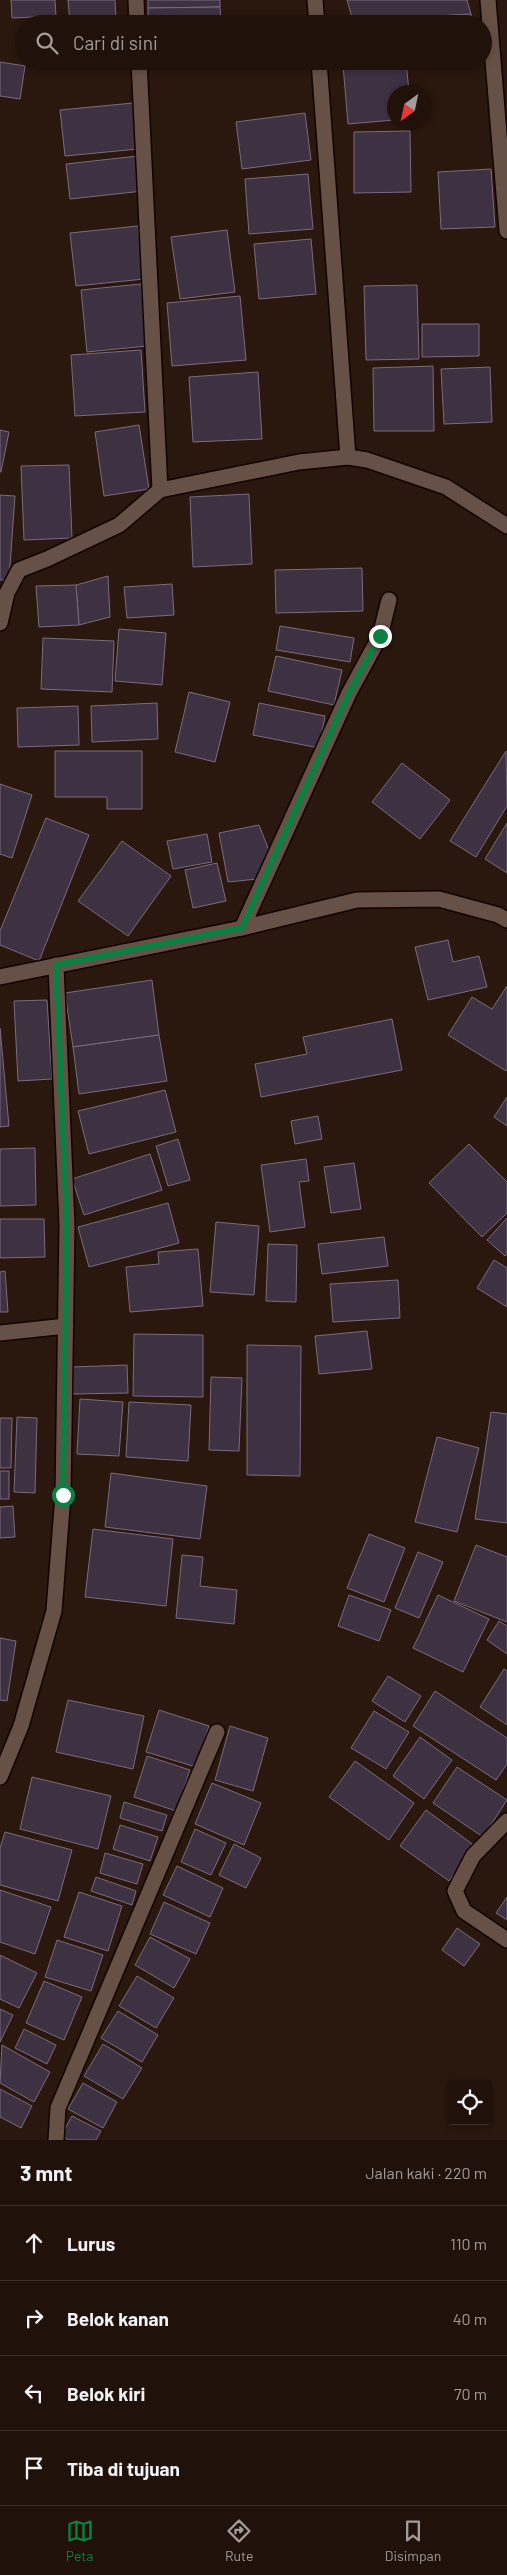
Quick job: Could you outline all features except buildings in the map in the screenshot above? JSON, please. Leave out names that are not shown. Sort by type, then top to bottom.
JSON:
[{"type":"street","points":[[136,0],[137,15]]},
{"type":"street","points":[[315,0],[316,15]]},
{"type":"street","points":[[488,0],[489,15]]},
{"type":"street","points":[[492,49],[507,231]]},
{"type":"street","points":[[139,70],[160,490]]},
{"type":"street","points":[[321,70],[348,457]]},
{"type":"street","points":[[1,617],[7,593],[20,570],[119,525],[160,490],[299,462],[348,457],[367,460],[446,487],[507,526]]},
{"type":"street","points":[[242,928],[349,693],[380,636],[389,600]]},
{"type":"street","points":[[0,977],[242,928],[357,900],[439,899],[498,915],[507,920]]},
{"type":"street","points":[[0,1777],[21,1726],[54,1611],[63,1495],[67,1225],[56,965]]},
{"type":"street","points":[[0,1333],[66,1326]]},
{"type":"street","points":[[56,2140],[58,2108],[216,1732]]},
{"type":"street","points":[[507,1821],[473,1856],[455,1891],[464,1911],[507,1940]]},
{"type":"route","points":[[63,1495],[67,1225],[56,965],[242,928],[349,693],[380,636]]}]
